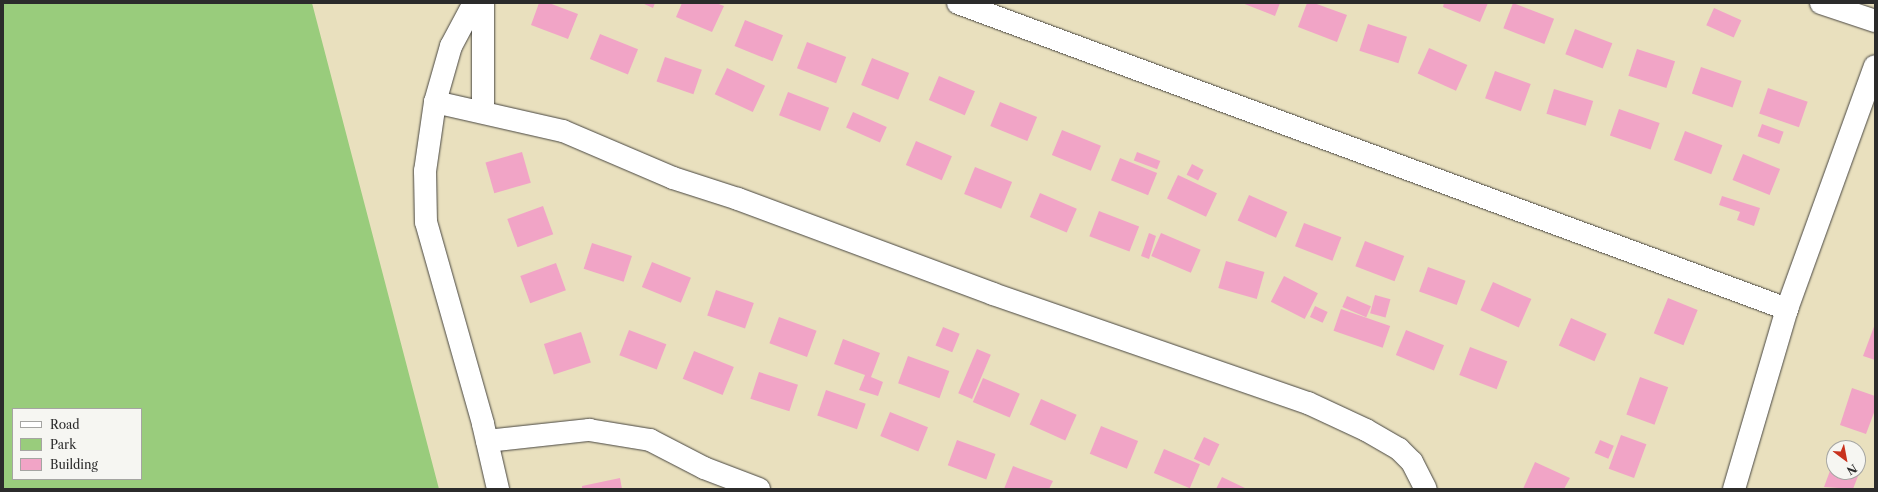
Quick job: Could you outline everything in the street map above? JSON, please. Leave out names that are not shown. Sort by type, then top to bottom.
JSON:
[{"type":"street","points":[[474,3],[451,46],[436,102],[425,171],[426,222],[487,441],[498,489]]},
{"type":"street","points":[[483,3],[483,112]]},
{"type":"street","points":[[958,3],[1787,309]]},
{"type":"street","points":[[1821,3],[1875,21]]},
{"type":"street","points":[[1734,489],[1787,309],[1875,66]]},
{"type":"street","points":[[436,102],[563,130],[673,178],[738,199],[993,294],[1308,403],[1366,430],[1399,449],[1412,462],[1426,489]]},
{"type":"street","points":[[487,441],[590,430],[650,440],[704,468],[759,489]]},
{"type":"green space","points":[[3,3],[312,3],[439,489],[3,489]]},
{"type":"building","points":[[539,3],[549,3],[578,14],[568,39],[531,25]]},
{"type":"building","points":[[642,3],[655,3],[653,8]]},
{"type":"building","points":[[682,3],[716,3],[724,6],[712,32],[676,17]]},
{"type":"building","points":[[1242,3],[1280,3],[1275,16]]},
{"type":"building","points":[[1307,3],[1314,3],[1347,15],[1337,42],[1298,27]]},
{"type":"building","points":[[1444,3],[1488,3],[1480,22],[1443,7]]},
{"type":"building","points":[[1513,3],[1554,19],[1544,44],[1503,28]]},
{"type":"building","points":[[1714,8],[1741,20],[1734,38],[1706,25]]},
{"type":"building","points":[[745,20],[783,35],[773,61],[735,46]]},
{"type":"building","points":[[1368,24],[1407,37],[1398,63],[1359,51]]},
{"type":"building","points":[[1575,29],[1612,43],[1603,69],[1565,54]]},
{"type":"building","points":[[600,34],[638,49],[628,74],[590,59]]},
{"type":"building","points":[[807,42],[846,57],[836,83],[797,68]]},
{"type":"building","points":[[1429,48],[1467,65],[1456,91],[1418,74]]},
{"type":"building","points":[[1637,49],[1675,61],[1666,88],[1628,76]]},
{"type":"building","points":[[665,57],[702,70],[693,94],[657,82]]},
{"type":"building","points":[[872,58],[909,73],[898,100],[861,85]]},
{"type":"building","points":[[1701,67],[1742,81],[1733,107],[1692,93]]},
{"type":"building","points":[[727,68],[765,86],[753,112],[715,94]]},
{"type":"building","points":[[1495,71],[1531,84],[1521,111],[1485,98]]},
{"type":"building","points":[[939,76],[975,91],[965,115],[929,100]]},
{"type":"building","points":[[1768,88],[1808,102],[1799,127],[1759,114]]},
{"type":"building","points":[[1554,89],[1593,101],[1586,126],[1546,114]]},
{"type":"building","points":[[788,92],[829,108],[820,131],[779,115]]},
{"type":"building","points":[[1000,102],[1037,117],[1027,141],[990,126]]},
{"type":"building","points":[[1619,109],[1660,123],[1651,149],[1610,135]]},
{"type":"building","points":[[853,112],[887,127],[880,143],[846,128]]},
{"type":"building","points":[[1762,124],[1784,132],[1779,144],[1758,136]]},
{"type":"building","points":[[1062,130],[1101,146],[1091,171],[1052,155]]},
{"type":"building","points":[[1685,131],[1722,145],[1711,174],[1674,160]]},
{"type":"building","points":[[916,141],[952,156],[942,180],[906,165]]},
{"type":"building","points":[[522,152],[531,183],[494,193],[485,162]]},
{"type":"building","points":[[1137,152],[1160,161],[1157,169],[1134,160]]},
{"type":"building","points":[[1743,154],[1780,169],[1770,195],[1733,180]]},
{"type":"building","points":[[1120,158],[1157,173],[1148,195],[1111,180]]},
{"type":"building","points":[[1192,164],[1204,170],[1198,181],[1187,175]]},
{"type":"building","points":[[975,167],[1012,182],[1001,209],[964,194]]},
{"type":"building","points":[[1178,175],[1217,193],[1206,217],[1167,199]]},
{"type":"building","points":[[1040,193],[1077,209],[1067,233],[1030,217]]},
{"type":"building","points":[[1249,195],[1287,212],[1276,238],[1238,221]]},
{"type":"building","points":[[1722,196],[1760,208],[1754,226],[1737,220],[1740,212],[1719,205]]},
{"type":"building","points":[[543,206],[553,234],[518,247],[507,219]]},
{"type":"building","points":[[1099,211],[1139,226],[1129,252],[1089,236]]},
{"type":"building","points":[[1304,223],[1341,237],[1332,261],[1295,246]]},
{"type":"building","points":[[1149,233],[1156,236],[1149,259],[1141,256]]},
{"type":"building","points":[[1161,233],[1201,250],[1191,273],[1151,256]]},
{"type":"building","points":[[1365,241],[1404,256],[1395,281],[1355,266]]},
{"type":"building","points":[[592,243],[632,256],[624,282],[584,269]]},
{"type":"building","points":[[1226,261],[1264,272],[1257,299],[1218,288]]},
{"type":"building","points":[[652,262],[691,278],[681,303],[642,287]]},
{"type":"building","points":[[556,263],[566,290],[530,303],[520,276]]},
{"type":"building","points":[[1428,267],[1466,281],[1457,305],[1419,291]]},
{"type":"building","points":[[1284,276],[1318,293],[1305,319],[1271,302]]},
{"type":"building","points":[[1493,282],[1531,299],[1519,327],[1480,310]]},
{"type":"building","points":[[716,290],[754,303],[745,329],[707,316]]},
{"type":"building","points":[[1375,295],[1390,299],[1386,317],[1370,313]]},
{"type":"building","points":[[1347,296],[1371,306],[1366,317],[1342,307]]},
{"type":"building","points":[[1668,298],[1698,310],[1683,345],[1654,333]]},
{"type":"building","points":[[1315,306],[1328,312],[1323,323],[1310,317]]},
{"type":"building","points":[[1341,309],[1390,326],[1383,348],[1334,331]]},
{"type":"building","points":[[779,317],[817,331],[807,357],[769,343]]},
{"type":"building","points":[[1571,318],[1607,334],[1594,361],[1559,345]]},
{"type":"building","points":[[1875,324],[1875,360],[1863,356]]},
{"type":"building","points":[[943,327],[960,334],[952,352],[936,346]]},
{"type":"building","points":[[629,330],[666,344],[657,370],[619,355]]},
{"type":"building","points":[[1406,330],[1444,345],[1434,370],[1396,355]]},
{"type":"building","points":[[581,332],[591,362],[554,374],[544,344]]},
{"type":"building","points":[[843,339],[880,353],[871,377],[883,382],[878,396],[859,390],[865,375],[834,364]]},
{"type":"building","points":[[1470,347],[1507,361],[1497,389],[1459,375]]},
{"type":"building","points":[[977,349],[991,355],[972,399],[958,393]]},
{"type":"building","points":[[694,351],[734,367],[723,395],[683,379]]},
{"type":"building","points":[[908,356],[949,371],[939,398],[898,383]]},
{"type":"building","points":[[759,372],[798,385],[789,411],[750,399]]},
{"type":"building","points":[[1640,377],[1668,387],[1655,425],[1626,415]]},
{"type":"building","points":[[983,378],[1020,394],[1010,418],[973,402]]},
{"type":"building","points":[[1852,388],[1875,396],[1875,410],[1866,434],[1840,425]]},
{"type":"building","points":[[826,390],[866,404],[857,429],[817,416]]},
{"type":"building","points":[[1041,399],[1077,415],[1065,440],[1030,425]]},
{"type":"building","points":[[890,412],[928,427],[918,451],[880,436]]},
{"type":"building","points":[[1101,426],[1138,441],[1127,469],[1090,454]]},
{"type":"building","points":[[1621,435],[1646,444],[1634,478],[1609,469]]},
{"type":"building","points":[[1204,437],[1219,444],[1209,466],[1194,459]]},
{"type":"building","points":[[957,440],[996,454],[986,479],[948,465]]},
{"type":"building","points":[[1600,440],[1614,446],[1608,459],[1595,453]]},
{"type":"building","points":[[1164,449],[1200,464],[1190,488],[1154,473]]},
{"type":"building","points":[[1535,462],[1570,478],[1564,489],[1523,489]]},
{"type":"building","points":[[1013,466],[1053,481],[1049,489],[1004,489]]},
{"type":"building","points":[[1222,477],[1247,489],[1216,489]]},
{"type":"building","points":[[620,478],[622,489],[582,489],[582,486]]},
{"type":"building","points":[[1827,480],[1857,480],[1853,489],[1824,487]]}]
